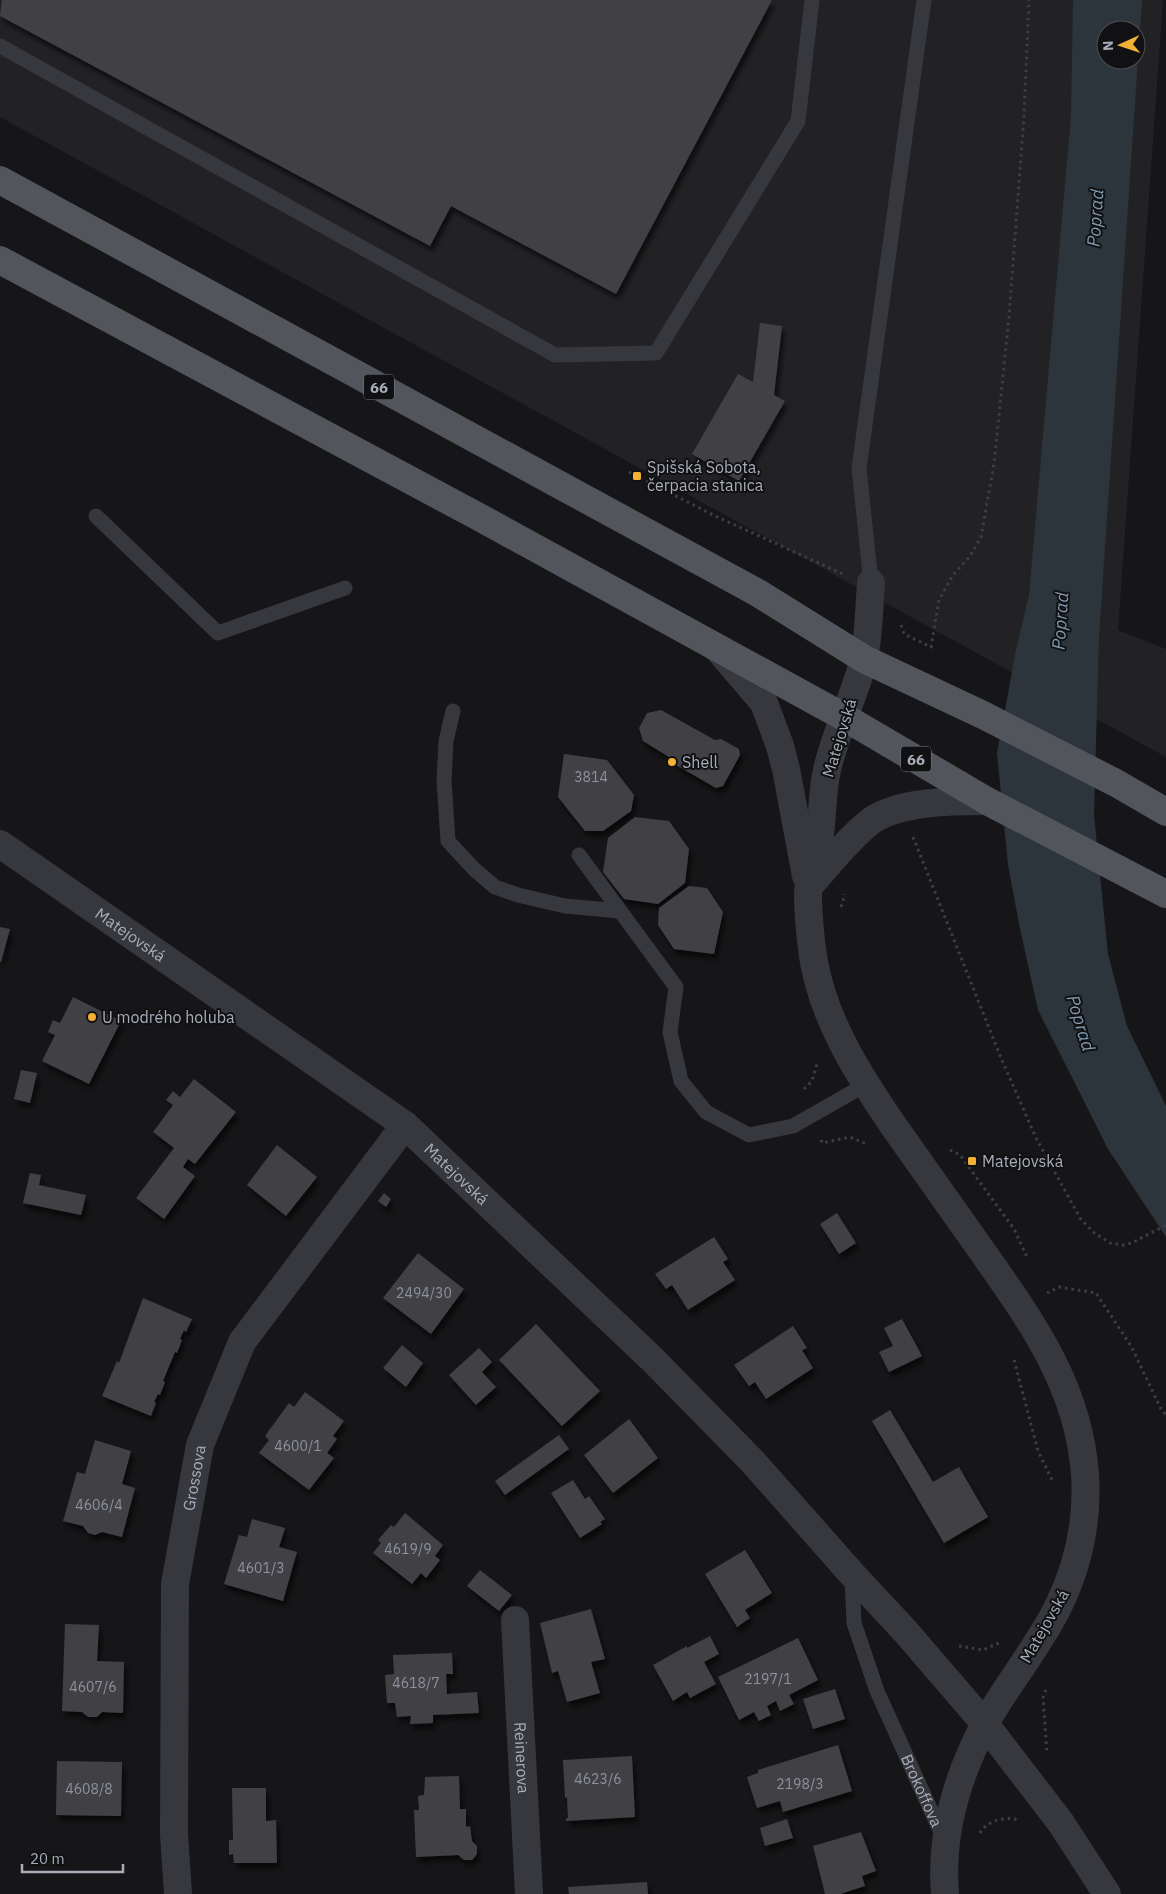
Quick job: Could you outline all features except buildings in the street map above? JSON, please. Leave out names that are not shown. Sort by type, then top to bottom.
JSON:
[{"type":"main road","name":"66","points":[[0,180],[758,593],[864,659],[983,715],[1166,812]]},
{"type":"main road","name":"66","points":[[0,260],[479,517],[844,717],[987,801],[1166,894]]},
{"type":"street","name":"Matejovská","points":[[870,583],[864,659],[827,770],[819,839],[808,888],[814,960],[825,1007],[865,1085],[1039,1334],[1063,1381],[1081,1436],[1086,1479],[1085,1507],[1078,1554],[1070,1580],[1058,1608],[1043,1634],[986,1724],[966,1768],[952,1806],[945,1841]]},
{"type":"street","points":[[718,649],[764,703],[780,746],[786,769],[808,888]]},
{"type":"street","points":[[808,888],[846,844],[873,820],[904,807],[952,801],[987,801]]},
{"type":"street","name":"Matejovská","points":[[0,844],[405,1125],[653,1360],[753,1462],[986,1724],[1061,1823],[1107,1894]]},
{"type":"street","name":"Grossova","points":[[178,1894],[174,1834],[175,1584],[200,1445],[242,1342],[405,1125]]},
{"type":"street","name":"Reinerova","points":[[515,1620],[529,1894]]},
{"type":"street","name":"Brokoffova","points":[[945,1841],[945,1894]]},
{"type":"lane","points":[[0,46],[555,354],[656,353],[798,121],[812,0]]},
{"type":"lane","points":[[870,583],[859,468],[924,0]]},
{"type":"lane","points":[[96,516],[218,633],[345,588]]},
{"type":"lane","points":[[453,711],[446,741],[444,781],[448,841],[474,869],[495,887],[518,895],[564,906],[620,911]]},
{"type":"lane","points":[[579,855],[676,986],[670,1032],[680,1081],[706,1112],[749,1135],[793,1126],[865,1085]]},
{"type":"lane","name":"Brokoffova","points":[[852,1574],[854,1623],[877,1691],[945,1841]]},
{"type":"path","points":[[899,618],[904,634],[931,647],[940,600],[953,575],[970,556],[981,537],[994,464],[1010,307],[1024,116],[1029,0]]},
{"type":"path","points":[[629,472],[714,516],[849,577],[870,583]]},
{"type":"path","points":[[911,833],[1001,1058],[1036,1138],[1080,1218],[1093,1232],[1110,1242],[1124,1245],[1132,1243],[1166,1225]]},
{"type":"path","points":[[840,912],[845,893]]},
{"type":"path","points":[[819,1059],[812,1081],[799,1093],[813,1115],[822,1143],[850,1137],[874,1147]]},
{"type":"path","points":[[944,1146],[960,1155],[1014,1230],[1029,1262]]},
{"type":"path","points":[[1041,1287],[1044,1295],[1059,1287],[1096,1293],[1131,1346],[1161,1409],[1166,1415]]},
{"type":"path","points":[[1013,1355],[1038,1451],[1053,1481]]},
{"type":"path","points":[[953,1644],[983,1650],[1000,1642]]},
{"type":"path","points":[[1047,1756],[1043,1698],[1049,1682]]},
{"type":"path","points":[[976,1839],[983,1828],[992,1822],[1000,1819],[1022,1821]]},
{"type":"shaded area","points":[[0,0],[1163,0],[1118,630],[1166,649],[1166,757],[0,117]]},
{"type":"water","name":"Poprad","points":[[1073,0],[1142,0],[1141,20],[1096,20],[1096,70],[1137,70],[1099,636],[1094,815],[1108,954],[1127,1026],[1166,1106],[1166,1237],[1108,1149],[1038,1010],[1020,929],[1008,865],[997,753],[1016,650],[1029,595],[1071,116]]},
{"type":"place","name":"Spišská Sobota, čerpacia stanica","points":[[637,476]]},
{"type":"place","name":"Shell","points":[[672,762]]},
{"type":"place","name":"U modrého holuba","points":[[92,1017]]},
{"type":"place","name":"Matejovská","points":[[972,1161]]}]
